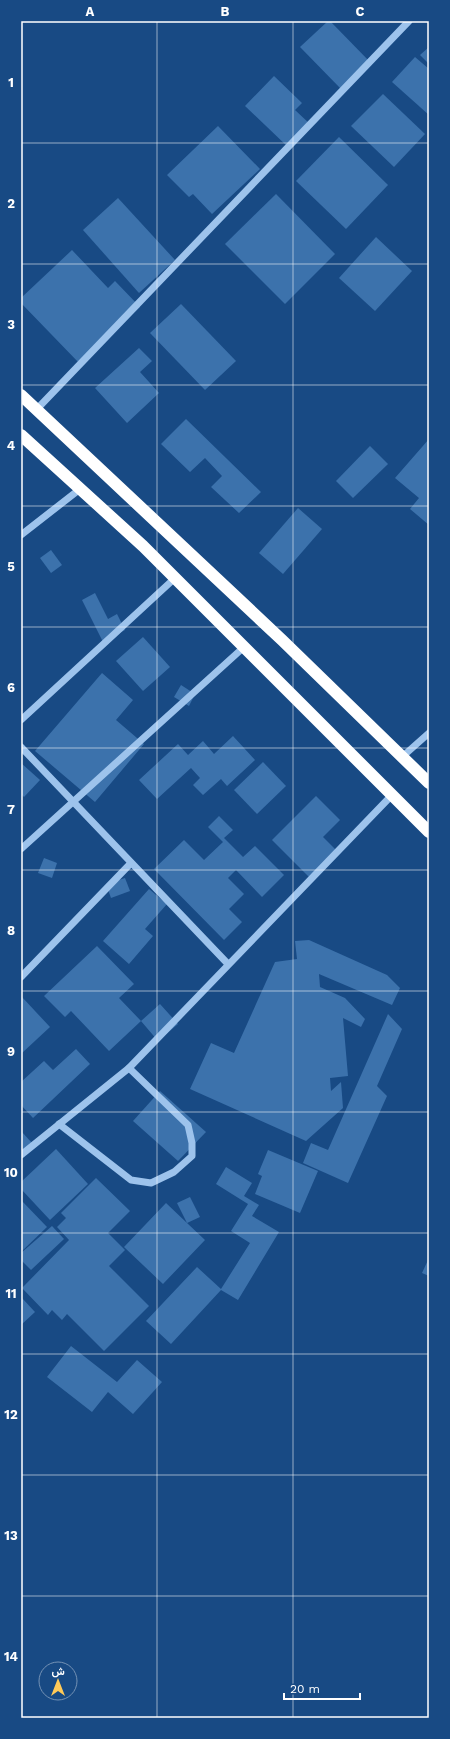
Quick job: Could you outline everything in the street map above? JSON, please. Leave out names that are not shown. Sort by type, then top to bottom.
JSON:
[{"type":"highway","points":[[21,394],[282,640],[429,783]]},
{"type":"highway","points":[[21,435],[143,546],[429,832]]},
{"type":"street","points":[[38,409],[409,21]]},
{"type":"street","points":[[21,535],[80,489]]},
{"type":"street","points":[[21,720],[175,578]]},
{"type":"street","points":[[21,849],[244,647]]},
{"type":"street","points":[[402,757],[429,733]]},
{"type":"street","points":[[21,747],[228,964]]},
{"type":"street","points":[[21,1155],[128,1068],[392,795]]},
{"type":"street","points":[[21,977],[131,863]]},
{"type":"street","points":[[59,1124],[131,1180],[151,1183],[174,1172],[192,1156],[192,1143],[188,1125],[128,1068]]},
{"type":"building","points":[[328,21],[330,21],[371,63],[342,90],[300,47]]},
{"type":"building","points":[[429,47],[429,64],[420,55]]},
{"type":"building","points":[[415,57],[429,69],[429,115],[392,82]]},
{"type":"building","points":[[274,76],[302,103],[295,110],[311,125],[289,148],[245,106]]},
{"type":"building","points":[[383,94],[425,134],[394,167],[351,126]]},
{"type":"building","points":[[218,126],[260,169],[212,214],[193,194],[189,197],[167,175]]},
{"type":"building","points":[[339,137],[388,185],[346,229],[296,181]]},
{"type":"building","points":[[276,194],[335,254],[285,304],[225,244]]},
{"type":"building","points":[[118,198],[175,260],[139,293],[83,230]]},
{"type":"building","points":[[376,237],[412,271],[375,311],[339,278]]},
{"type":"building","points":[[72,250],[108,288],[115,281],[140,307],[80,364],[21,303],[21,298]]},
{"type":"building","points":[[181,304],[236,361],[205,390],[150,333]]},
{"type":"building","points":[[139,348],[152,361],[140,372],[159,393],[127,423],[95,388]]},
{"type":"building","points":[[186,419],[261,492],[239,513],[211,487],[222,476],[205,458],[190,472],[161,444]]},
{"type":"building","points":[[429,439],[429,525],[410,509],[419,498],[395,478]]},
{"type":"building","points":[[370,446],[388,464],[353,498],[336,481]]},
{"type":"building","points":[[298,508],[322,529],[283,574],[259,553]]},
{"type":"building","points":[[51,550],[62,565],[51,573],[40,558]]},
{"type":"building","points":[[95,593],[108,619],[117,614],[125,630],[103,642],[82,600]]},
{"type":"building","points":[[143,637],[170,667],[143,691],[116,661]]},
{"type":"building","points":[[102,673],[133,700],[116,720],[144,744],[95,802],[35,751]]},
{"type":"building","points":[[181,685],[195,694],[189,706],[174,697]]},
{"type":"building","points":[[233,736],[255,760],[227,786],[221,779],[203,795],[193,785],[200,778],[191,768],[157,799],[139,780],[178,744],[188,755],[203,741],[214,754]]},
{"type":"building","points":[[263,762],[286,786],[257,814],[234,790]]},
{"type":"building","points":[[21,763],[40,780],[24,797],[21,794]]},
{"type":"building","points":[[316,796],[340,820],[323,837],[339,853],[312,880],[272,840]]},
{"type":"building","points":[[219,816],[233,830],[224,838],[243,857],[255,846],[284,875],[262,897],[236,870],[228,878],[244,894],[229,909],[242,922],[224,940],[154,869],[184,840],[204,860],[223,842],[208,827]]},
{"type":"building","points":[[44,858],[57,863],[52,878],[38,873]]},
{"type":"building","points":[[125,878],[130,891],[111,898],[106,884]]},
{"type":"building","points":[[149,889],[167,904],[145,929],[153,936],[129,964],[103,941]]},
{"type":"building","points":[[309,940],[387,975],[400,988],[392,1005],[319,974],[320,987],[345,998],[365,1019],[361,1027],[343,1018],[348,1076],[330,1078],[331,1091],[341,1082],[343,1108],[306,1141],[190,1089],[211,1043],[234,1053],[275,962],[297,959],[295,941]]},
{"type":"building","points":[[97,946],[134,984],[119,998],[141,1021],[109,1051],[71,1011],[65,1017],[44,996]]},
{"type":"building","points":[[21,996],[50,1027],[22,1053],[21,1051]]},
{"type":"building","points":[[160,1004],[178,1024],[158,1041],[141,1021]]},
{"type":"building","points":[[388,1014],[402,1029],[377,1086],[387,1096],[348,1183],[303,1163],[311,1143],[328,1150]]},
{"type":"building","points":[[76,1049],[90,1064],[33,1118],[21,1105],[21,1082],[44,1061],[53,1070]]},
{"type":"building","points":[[160,1091],[206,1132],[178,1161],[133,1121]]},
{"type":"building","points":[[21,1131],[32,1143],[21,1154]]},
{"type":"building","points":[[56,1149],[88,1184],[50,1220],[21,1189],[21,1182]]},
{"type":"building","points":[[268,1150],[318,1171],[300,1213],[255,1194],[262,1176],[258,1174]]},
{"type":"building","points":[[226,1167],[252,1183],[244,1196],[259,1205],[252,1216],[279,1232],[238,1300],[221,1290],[171,1344],[146,1321],[197,1267],[221,1289],[250,1243],[231,1231],[248,1204],[216,1184]]},
{"type":"building","points":[[96,1178],[130,1211],[108,1233],[125,1250],[109,1266],[149,1306],[104,1351],[67,1314],[62,1320],[52,1310],[48,1315],[22,1288],[69,1240],[57,1227],[66,1218],[61,1213]]},
{"type":"building","points":[[190,1197],[200,1217],[187,1223],[177,1203]]},
{"type":"building","points":[[21,1200],[47,1227],[21,1252]]},
{"type":"building","points":[[166,1203],[205,1240],[163,1284],[124,1247]]},
{"type":"building","points":[[52,1226],[64,1239],[31,1270],[21,1260],[21,1253]]},
{"type":"building","points":[[429,1258],[429,1276],[422,1273]]},
{"type":"building","points":[[21,1297],[35,1312],[21,1325]]},
{"type":"building","points":[[71,1346],[117,1382],[137,1360],[162,1382],[133,1414],[108,1392],[92,1412],[47,1377]]}]
